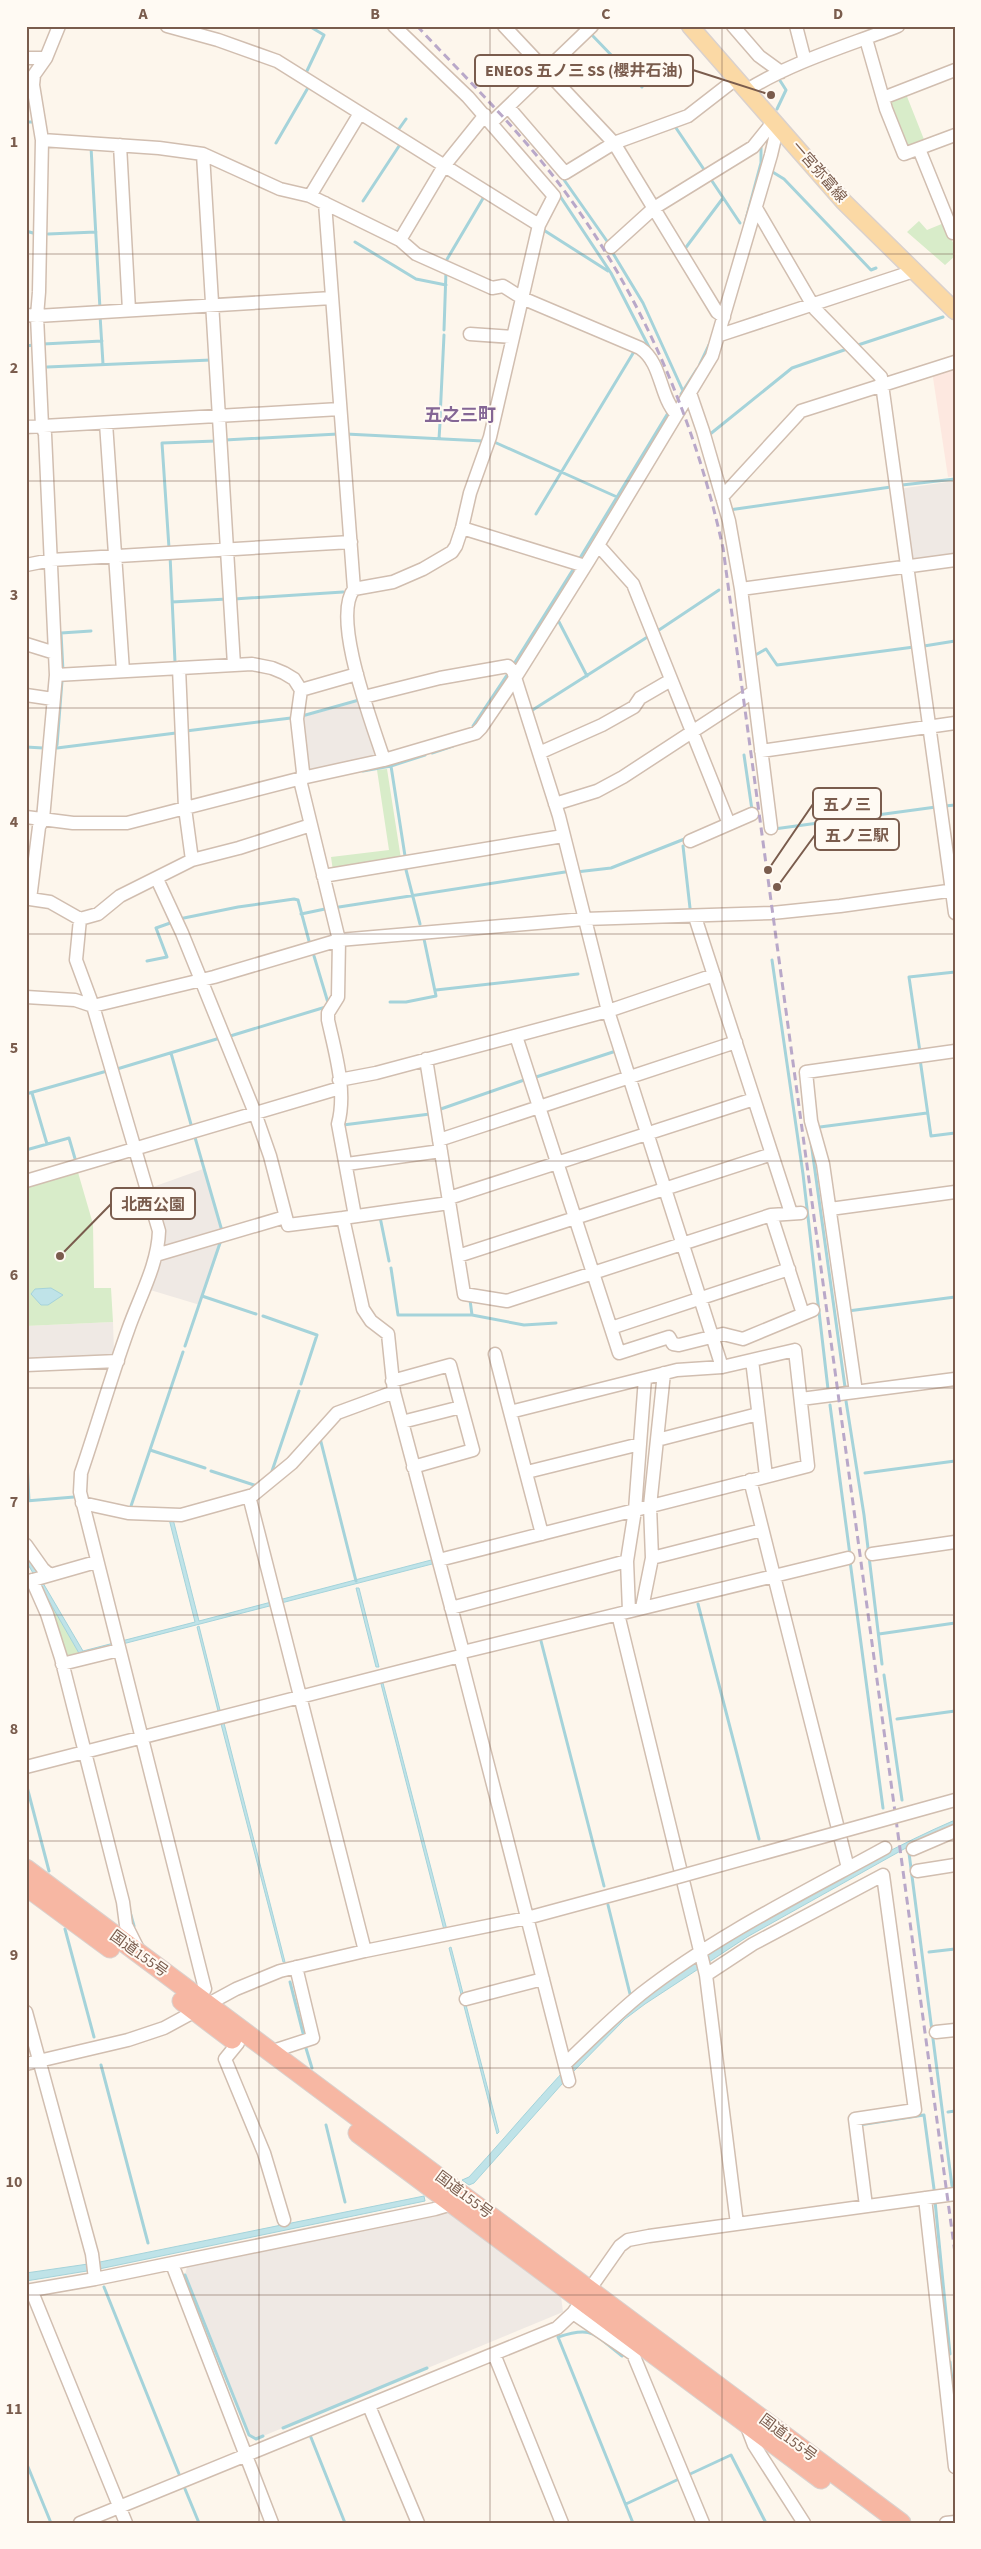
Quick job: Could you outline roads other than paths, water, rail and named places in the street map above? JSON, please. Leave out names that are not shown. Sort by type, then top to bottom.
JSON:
[{"type":"highway","name":"国道155号","points":[[26,1869],[140,1955],[201,2004],[238,2044],[880,2523]]},
{"type":"highway","name":"国道155号","points":[[26,1886],[270,2052],[582,2301],[901,2523]]},
{"type":"main road","name":"一宮弥富線","points":[[690,26],[844,202],[955,312]]},
{"type":"street","points":[[59,26],[46,58],[34,75],[30,95],[42,140],[39,292],[31,315],[42,426],[45,434],[56,674],[43,819],[39,827],[28,899],[50,902],[80,919],[98,914],[120,896],[192,860],[239,848],[311,825]]},
{"type":"street","points":[[167,26],[209,32],[277,61],[539,225]]},
{"type":"street","points":[[384,760],[357,674],[347,625],[349,595],[354,589],[393,582],[423,569],[452,552],[462,528],[470,493],[490,437],[539,225],[554,196],[488,118],[394,26]]},
{"type":"street","points":[[504,26],[614,143],[717,312],[724,318]]},
{"type":"street","points":[[400,240],[444,166],[488,118],[508,108],[592,26]]},
{"type":"street","points":[[733,26],[759,56],[781,72]]},
{"type":"street","points":[[796,26],[805,61]]},
{"type":"street","points":[[508,108],[565,173],[614,143],[688,116],[742,84],[781,72],[898,26]]},
{"type":"street","points":[[866,39],[883,98],[904,154],[955,135]]},
{"type":"street","points":[[26,58],[46,58]]},
{"type":"street","points":[[883,98],[955,70]]},
{"type":"street","points":[[310,196],[360,112]]},
{"type":"street","points":[[611,247],[654,208],[753,147],[774,121]]},
{"type":"street","points":[[26,817],[73,823],[127,823],[302,778],[384,760],[476,733],[512,672],[585,566],[712,356],[720,335],[756,208],[774,138],[774,121]]},
{"type":"street","points":[[42,140],[120,145],[203,154],[280,189],[310,196],[400,240],[416,254],[492,288],[503,286],[522,298],[647,353],[653,363],[669,406],[676,414]]},
{"type":"street","points":[[120,145],[130,310]]},
{"type":"street","points":[[919,149],[953,233],[955,232]]},
{"type":"street","points":[[203,154],[234,665]]},
{"type":"street","points":[[325,203],[354,589]]},
{"type":"street","points":[[756,208],[815,309],[881,377],[955,913]]},
{"type":"street","points":[[720,335],[914,271]]},
{"type":"street","points":[[31,315],[332,298]]},
{"type":"street","points":[[470,334],[512,337]]},
{"type":"street","points":[[722,497],[801,411],[955,362]]},
{"type":"street","points":[[690,393],[722,497],[741,589],[771,828]]},
{"type":"street","points":[[26,427],[340,409]]},
{"type":"street","points":[[106,423],[123,671]]},
{"type":"street","points":[[462,528],[585,566]]},
{"type":"street","points":[[26,565],[51,560],[350,542]]},
{"type":"street","points":[[598,545],[633,584],[728,824]]},
{"type":"street","points":[[741,589],[955,560]]},
{"type":"street","points":[[26,644],[55,653]]},
{"type":"street","points":[[56,674],[252,664],[272,668],[294,679],[301,690],[297,719],[301,784],[339,940],[338,997],[328,1013],[328,1020],[339,1084],[341,1112],[338,1124],[347,1164],[349,1217],[363,1309],[371,1321],[388,1334],[393,1386],[452,1608],[567,2073],[641,1994],[733,1932],[886,1848]]},
{"type":"street","points":[[179,668],[185,808],[192,860]]},
{"type":"street","points":[[364,697],[440,678],[512,672]]},
{"type":"street","points":[[512,672],[555,804],[608,1011],[722,1367]]},
{"type":"street","points":[[301,690],[357,674]]},
{"type":"street","points":[[539,753],[602,725],[634,707],[640,698],[671,680]]},
{"type":"street","points":[[555,804],[597,791],[753,692]]},
{"type":"street","points":[[26,695],[53,699]]},
{"type":"street","points":[[761,751],[955,723]]},
{"type":"street","points":[[690,841],[752,814]]},
{"type":"street","points":[[323,876],[564,836]]},
{"type":"street","points":[[157,879],[201,980],[255,1113],[270,1156],[288,1225],[449,1200],[648,1132],[754,1099]]},
{"type":"street","points":[[26,997],[75,1000],[93,1006],[201,980],[339,940],[584,919],[696,917],[772,913],[840,906],[953,890]]},
{"type":"street","points":[[426,1060],[464,1294],[507,1301],[771,1215],[796,1213],[772,1154],[696,917]]},
{"type":"street","points":[[80,919],[76,960],[93,1006],[158,1231],[156,1254],[118,1360],[81,1473],[80,1492],[96,1562],[205,1989],[201,2004]]},
{"type":"street","points":[[26,1181],[255,1113],[339,1084],[608,1011],[714,975]]},
{"type":"street","points":[[516,1036],[619,1353],[669,1337],[673,1344],[679,1346],[723,1334],[742,1339],[808,1312],[789,1269],[771,1215]]},
{"type":"street","points":[[347,1164],[440,1146],[539,1107],[736,1042]]},
{"type":"street","points":[[856,1392],[824,1164],[811,1121],[806,1072],[955,1051]]},
{"type":"street","points":[[458,1256],[772,1154]]},
{"type":"street","points":[[830,1209],[955,1192]]},
{"type":"street","points":[[156,1254],[285,1217]]},
{"type":"street","points":[[611,1328],[789,1269]]},
{"type":"street","points":[[439,1560],[808,1466],[795,1350],[722,1367],[676,1370],[510,1412]]},
{"type":"street","points":[[495,1354],[542,1534]]},
{"type":"street","points":[[26,1365],[118,1360]]},
{"type":"street","points":[[752,1360],[766,1476]]},
{"type":"street","points":[[82,1504],[128,1513],[181,1515],[249,1496],[292,1463],[337,1413],[393,1386],[450,1365],[473,1450],[413,1467]]},
{"type":"street","points":[[630,1611],[652,1558],[650,1506],[664,1373]]},
{"type":"street","points":[[645,1378],[635,1510],[627,1561],[630,1611],[706,1975],[737,2224]]},
{"type":"street","points":[[801,1399],[955,1379]]},
{"type":"street","points":[[402,1422],[461,1407]]},
{"type":"street","points":[[657,1440],[758,1414]]},
{"type":"street","points":[[527,1472],[640,1444]]},
{"type":"street","points":[[750,1480],[848,1868]]},
{"type":"street","points":[[249,1496],[366,1951]]},
{"type":"street","points":[[652,1558],[762,1530]]},
{"type":"street","points":[[872,1554],[955,1542]]},
{"type":"street","points":[[26,1545],[43,1569],[37,1578],[62,1664],[123,1902],[126,1925],[140,1955]]},
{"type":"street","points":[[26,1767],[85,1754],[630,1611],[848,1558]]},
{"type":"street","points":[[452,1608],[627,1561]]},
{"type":"street","points":[[37,1578],[96,1562]]},
{"type":"street","points":[[62,1664],[118,1645]]},
{"type":"street","points":[[26,2064],[128,2040],[164,2028],[201,2004],[236,1988],[296,1968],[366,1951],[528,1918],[955,1800]]},
{"type":"street","points":[[913,1849],[955,1831]]},
{"type":"street","points":[[917,1871],[955,1865]]},
{"type":"street","points":[[706,1975],[753,1944],[883,1875],[916,2110],[855,2119],[866,2206]]},
{"type":"street","points":[[270,2052],[313,2038],[296,1968]]},
{"type":"street","points":[[466,1999],[543,1980]]},
{"type":"street","points":[[26,2012],[41,2062],[95,2278]]},
{"type":"street","points":[[936,2032],[955,2030]]},
{"type":"street","points":[[238,2044],[226,2059],[264,2153],[284,2220]]},
{"type":"street","points":[[80,2523],[557,2328],[582,2301],[620,2246],[628,2240],[955,2194]]},
{"type":"street","points":[[925,2198],[949,2358],[955,2467]]},
{"type":"street","points":[[126,2523],[29,2292],[172,2264],[436,2209],[452,2204]]},
{"type":"street","points":[[172,2264],[272,2523]]},
{"type":"street","points":[[582,2301],[633,2354],[703,2523]]},
{"type":"street","points":[[494,2354],[562,2523]]},
{"type":"street","points":[[370,2406],[418,2523]]},
{"type":"street","points":[[745,2423],[754,2445],[804,2523]]},
{"type":"street","points":[[946,2523],[955,2522]]},
{"type":"water","points":[[51,1288],[63,1295],[48,1305],[41,1305],[31,1294],[35,1289]]},
{"type":"water","points":[[169,1519],[173,1519],[199,1621],[435,1559],[436,1563],[80,1655],[26,1561],[26,1554],[83,1651],[195,1622]]},
{"type":"water","points":[[356,1588],[359,1588],[379,1667],[376,1667]]},
{"type":"water","points":[[199,1626],[220,1710],[218,1711],[197,1627]]},
{"type":"water","points":[[383,1683],[447,1930],[444,1930],[381,1684]]},
{"type":"water","points":[[224,1723],[285,1962],[283,1962],[221,1724]]},
{"type":"water","points":[[955,1820],[955,1827],[904,1849],[747,1937],[645,2004],[625,2019],[570,2075],[474,2183],[469,2185],[462,2180],[469,2177],[596,2037],[657,1986],[724,1943],[833,1882],[893,1849]]},
{"type":"water","points":[[451,1947],[499,2132],[497,2134],[449,1948]]},
{"type":"water","points":[[424,2196],[425,2201],[99,2269],[26,2281],[26,2273],[95,2263]]},
{"type":"waterway","points":[[305,75],[324,35],[309,26]]},
{"type":"waterway","points":[[590,33],[642,87]]},
{"type":"waterway","points":[[777,109],[786,90],[779,79]]},
{"type":"waterway","points":[[276,143],[309,86]]},
{"type":"waterway","points":[[396,133],[406,119]]},
{"type":"waterway","points":[[26,122],[33,122],[34,126]]},
{"type":"waterway","points":[[674,125],[705,171]]},
{"type":"waterway","points":[[363,201],[401,143]]},
{"type":"waterway","points":[[745,223],[761,163],[761,146]]},
{"type":"waterway","points":[[91,147],[100,309]]},
{"type":"waterway","points":[[771,171],[784,179],[871,270],[876,268]]},
{"type":"waterway","points":[[562,177],[609,244]]},
{"type":"waterway","points":[[710,178],[740,223]]},
{"type":"waterway","points":[[558,193],[611,273],[651,351]]},
{"type":"waterway","points":[[446,261],[485,195]]},
{"type":"waterway","points":[[684,250],[723,198]]},
{"type":"waterway","points":[[542,229],[608,271]]},
{"type":"waterway","points":[[26,231],[33,233]]},
{"type":"waterway","points":[[48,234],[96,232]]},
{"type":"waterway","points":[[355,242],[416,279],[446,285]]},
{"type":"waterway","points":[[611,250],[643,303],[683,391]]},
{"type":"waterway","points":[[444,330],[446,271]]},
{"type":"waterway","points":[[100,315],[103,364]]},
{"type":"waterway","points":[[858,345],[943,317]]},
{"type":"waterway","points":[[440,418],[444,335]]},
{"type":"waterway","points":[[43,344],[102,341]]},
{"type":"waterway","points":[[26,346],[34,345]]},
{"type":"waterway","points":[[700,364],[709,345]]},
{"type":"waterway","points":[[709,435],[792,368],[847,349]]},
{"type":"waterway","points":[[536,514],[635,350]]},
{"type":"waterway","points":[[47,367],[211,360]]},
{"type":"waterway","points":[[681,394],[697,369]]},
{"type":"waterway","points":[[580,558],[668,413]]},
{"type":"waterway","points":[[439,439],[440,423]]},
{"type":"waterway","points":[[225,440],[338,434]]},
{"type":"waterway","points":[[346,434],[483,441]]},
{"type":"waterway","points":[[169,548],[162,443],[216,441]]},
{"type":"waterway","points":[[492,441],[617,497]]},
{"type":"waterway","points":[[902,485],[955,479]]},
{"type":"waterway","points":[[729,510],[891,487]]},
{"type":"waterway","points":[[170,555],[175,662]]},
{"type":"waterway","points":[[512,667],[574,568]]},
{"type":"waterway","points":[[656,632],[719,590]]},
{"type":"waterway","points":[[234,599],[343,592]]},
{"type":"waterway","points":[[172,602],[227,599]]},
{"type":"waterway","points":[[558,620],[587,676]]},
{"type":"waterway","points":[[63,671],[61,633],[91,631]]},
{"type":"waterway","points":[[531,711],[649,636]]},
{"type":"waterway","points":[[924,646],[955,641]]},
{"type":"waterway","points":[[752,657],[766,649],[777,665],[914,647]]},
{"type":"waterway","points":[[473,726],[509,672]]},
{"type":"waterway","points":[[57,745],[62,681]]},
{"type":"waterway","points":[[302,716],[359,700]]},
{"type":"waterway","points":[[186,731],[291,718]]},
{"type":"waterway","points":[[57,748],[176,733]]},
{"type":"waterway","points":[[432,753],[453,746]]},
{"type":"waterway","points":[[26,747],[43,748]]},
{"type":"waterway","points":[[391,766],[425,755]]},
{"type":"waterway","points":[[744,755],[752,810]]},
{"type":"waterway","points":[[363,771],[391,766],[405,856]]},
{"type":"waterway","points":[[945,806],[955,805]]},
{"type":"waterway","points":[[774,829],[936,807]]},
{"type":"waterway","points":[[576,872],[611,868],[687,838]]},
{"type":"waterway","points":[[683,846],[690,908]]},
{"type":"waterway","points":[[405,866],[420,924]]},
{"type":"waterway","points":[[339,907],[565,872]]},
{"type":"waterway","points":[[179,919],[238,907],[294,899],[298,900],[309,941]]},
{"type":"waterway","points":[[301,914],[325,909]]},
{"type":"waterway","points":[[147,961],[167,957],[156,928],[173,922]]},
{"type":"waterway","points":[[390,1002],[406,1002],[436,996],[424,939]]},
{"type":"waterway","points":[[227,1037],[329,1006],[314,956]]},
{"type":"waterway","points":[[772,960],[803,1174],[828,1389]]},
{"type":"waterway","points":[[920,1052],[909,977],[955,972]]},
{"type":"waterway","points":[[436,990],[578,974]]},
{"type":"waterway","points":[[117,1069],[220,1038]]},
{"type":"waterway","points":[[533,1078],[616,1051]]},
{"type":"waterway","points":[[171,1053],[192,1128]]},
{"type":"waterway","points":[[920,1059],[931,1136],[955,1133]]},
{"type":"waterway","points":[[26,1094],[107,1071]]},
{"type":"waterway","points":[[438,1110],[527,1079]]},
{"type":"waterway","points":[[32,1093],[47,1144]]},
{"type":"waterway","points":[[820,1127],[927,1113]]},
{"type":"waterway","points":[[343,1125],[430,1114]]},
{"type":"waterway","points":[[194,1134],[222,1231]]},
{"type":"waterway","points":[[26,1150],[69,1138],[76,1162]]},
{"type":"waterway","points":[[811,1142],[845,1387]]},
{"type":"waterway","points":[[380,1217],[389,1261]]},
{"type":"waterway","points":[[185,1346],[221,1240]]},
{"type":"waterway","points":[[391,1268],[398,1315],[472,1315],[524,1325],[556,1323]]},
{"type":"waterway","points":[[202,1296],[256,1314]]},
{"type":"waterway","points":[[848,1311],[955,1297]]},
{"type":"waterway","points":[[470,1300],[472,1315]]},
{"type":"waterway","points":[[263,1316],[317,1335],[301,1384]]},
{"type":"waterway","points":[[130,1509],[183,1352]]},
{"type":"waterway","points":[[271,1474],[299,1391]]},
{"type":"waterway","points":[[846,1401],[864,1515],[882,1664]]},
{"type":"waterway","points":[[830,1405],[850,1555]]},
{"type":"waterway","points":[[320,1438],[356,1581]]},
{"type":"waterway","points":[[26,1442],[29,1501]]},
{"type":"waterway","points":[[150,1450],[205,1468]]},
{"type":"waterway","points":[[865,1473],[955,1461]]},
{"type":"waterway","points":[[211,1471],[257,1486]]},
{"type":"waterway","points":[[26,1501],[74,1497]]},
{"type":"waterway","points":[[850,1561],[883,1808]]},
{"type":"waterway","points":[[698,1604],[759,1839]]},
{"type":"waterway","points":[[879,1634],[955,1623]]},
{"type":"waterway","points":[[541,1641],[604,1886]]},
{"type":"waterway","points":[[884,1675],[902,1800]]},
{"type":"waterway","points":[[897,1719],[955,1711]]},
{"type":"waterway","points":[[26,1783],[49,1871]]},
{"type":"waterway","points":[[909,1853],[952,2186]]},
{"type":"waterway","points":[[608,1905],[630,1994]]},
{"type":"waterway","points":[[130,1912],[134,1926]]},
{"type":"waterway","points":[[65,1929],[94,2037]]},
{"type":"waterway","points":[[929,1952],[955,1949]]},
{"type":"waterway","points":[[290,1982],[304,2037]]},
{"type":"waterway","points":[[305,2045],[312,2068]]},
{"type":"waterway","points":[[101,2065],[148,2243]]},
{"type":"waterway","points":[[948,2112],[955,2111]]},
{"type":"waterway","points":[[859,2125],[924,2115],[934,2189]]},
{"type":"waterway","points":[[326,2125],[345,2202]]},
{"type":"waterway","points":[[935,2201],[950,2354]]},
{"type":"waterway","points":[[185,2275],[249,2435],[256,2439],[263,2436]]},
{"type":"waterway","points":[[104,2287],[179,2474]]},
{"type":"waterway","points":[[622,2356],[599,2338],[587,2332],[558,2337],[633,2523]]},
{"type":"waterway","points":[[950,2362],[955,2408]]},
{"type":"waterway","points":[[283,2428],[427,2368]]},
{"type":"waterway","points":[[310,2435],[345,2523]]},
{"type":"waterway","points":[[688,2475],[731,2455],[766,2523]]},
{"type":"waterway","points":[[26,2462],[51,2523]]},
{"type":"waterway","points":[[626,2504],[681,2478]]},
{"type":"waterway","points":[[185,2489],[199,2523]]},
{"type":"railway","points":[[417,26],[489,102],[541,161],[586,222],[613,265],[638,310],[679,402],[711,499],[723,548],[955,2253]]},
{"type":"place","name":"ENEOS 五ノ三 SS (櫻井石油)","points":[[771,95]]},
{"type":"place","name":"五ノ三","points":[[768,870]]},
{"type":"place","name":"五ノ三駅","points":[[777,887]]},
{"type":"place","name":"北西公園","points":[[60,1256]]},
{"type":"district","name":"五之三町","points":[[460,415]]}]
